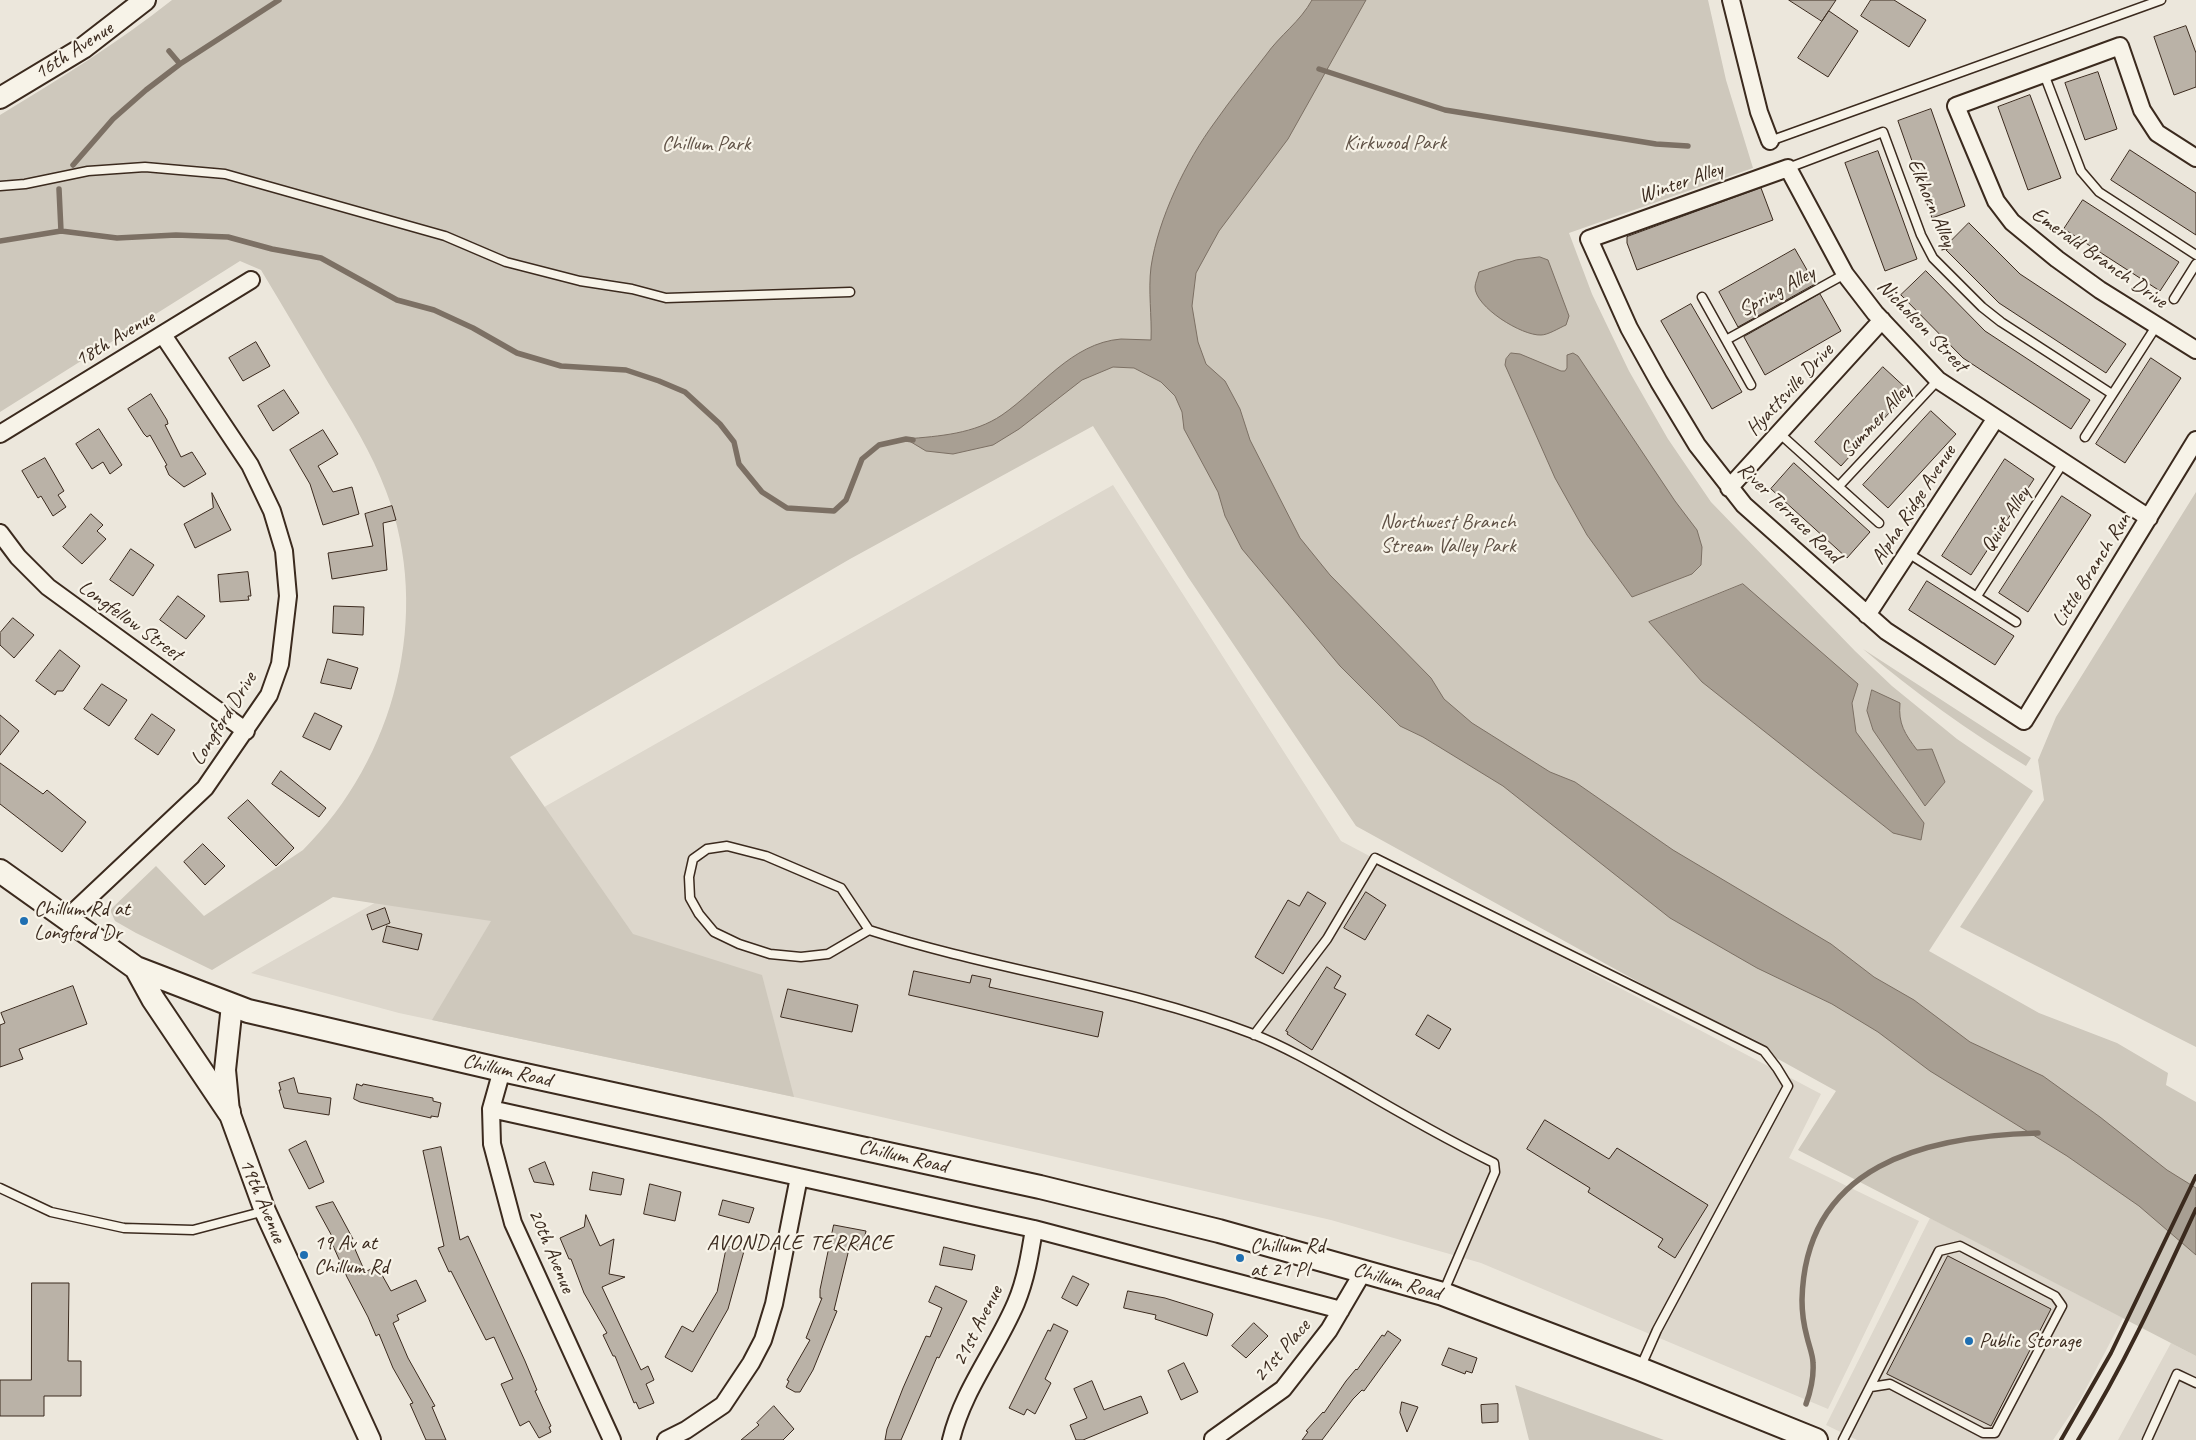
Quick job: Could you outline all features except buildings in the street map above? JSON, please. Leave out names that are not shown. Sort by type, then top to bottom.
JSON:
[{"type":"main road","name":"Chillum Road","points":[[0,871],[136,968],[232,1005],[502,1070],[1040,1187],[1219,1231],[1443,1294],[1640,1369],[1816,1440]]},
{"type":"main road","points":[[136,968],[153,998],[229,1112]]},
{"type":"street","name":"16th Avenue","points":[[0,98],[83,48],[145,0]]},
{"type":"street","points":[[1731,0],[1759,112],[1770,141]]},
{"type":"street","points":[[2044,74],[2120,46],[2142,110],[2157,132],[2196,158]]},
{"type":"street","name":"Emerald Branch Drive","points":[[2044,74],[1956,106],[1996,201],[2012,222],[2057,259],[2100,290],[2196,350]]},
{"type":"street","name":"Winter Alley","points":[[1589,238],[1788,168]]},
{"type":"street","name":"Nicholson Street","points":[[1788,168],[1845,274],[1882,320],[1938,380],[2149,518]]},
{"type":"street","name":"River Terrace Road","points":[[1589,238],[1629,328],[1659,382],[1697,445],[1744,505],[1886,631],[2024,721]]},
{"type":"street","name":"18th Avenue","points":[[0,434],[251,280]]},
{"type":"street","name":"Hyattsville Drive","points":[[1729,488],[1882,320]]},
{"type":"street","name":"Longford Drive","points":[[66,919],[205,788],[246,732],[269,695],[280,664],[288,596],[284,551],[272,511],[250,465],[163,335]]},
{"type":"street","name":"Alpha Ridge Avenue","points":[[1867,616],[1996,418]]},
{"type":"street","name":"Little Branch Run","points":[[2024,721],[2196,440]]},
{"type":"street","name":"Longfellow Street","points":[[0,533],[18,557],[48,587],[246,732]]},
{"type":"street","name":"19th Avenue","points":[[232,1005],[225,1070],[229,1112],[265,1210],[370,1440]]},
{"type":"street","name":"20th Avenue","points":[[502,1070],[491,1109],[492,1144],[513,1223],[612,1440]]},
{"type":"street","name":"Chillum Road","points":[[491,1109],[1034,1229],[1341,1310]]},
{"type":"street","points":[[666,1440],[686,1430],[723,1405],[755,1356],[763,1340],[774,1304],[799,1177]]},
{"type":"street","name":"21st Avenue","points":[[951,1440],[955,1423],[967,1394],[1016,1304],[1024,1281],[1034,1229]]},
{"type":"street","name":"21st Place","points":[[1213,1440],[1283,1389],[1329,1330],[1363,1272]]},
{"type":"lane","points":[[1770,141],[2161,0]]},
{"type":"lane","points":[[2044,74],[2081,170],[2099,192],[2196,255]]},
{"type":"lane","name":"Elkhorn Alley","points":[[1788,168],[1883,132],[1921,235],[1932,258],[1982,307],[2001,322],[2112,394]]},
{"type":"lane","points":[[0,186],[25,184],[88,171],[145,167],[225,174],[445,236],[506,262],[580,281],[632,289],[666,298],[850,292]]},
{"type":"lane","points":[[2174,299],[2196,264]]},
{"type":"lane","name":"Spring Alley","points":[[1726,340],[1845,274]]},
{"type":"lane","name":"Spring Alley","points":[[1702,297],[1751,385]]},
{"type":"lane","points":[[2085,437],[2156,325]]},
{"type":"lane","name":"Summer Alley","points":[[1840,486],[1938,380]]},
{"type":"lane","name":"Summer Alley","points":[[1779,433],[1879,523]]},
{"type":"lane","name":"Quiet Alley","points":[[1977,596],[2064,463]]},
{"type":"lane","points":[[1908,553],[2016,622]]},
{"type":"lane","points":[[870,930],[828,954],[810,956],[770,954],[739,944],[714,932],[699,914],[690,898],[689,877],[694,859],[707,848],[727,846],[766,856],[841,888],[870,930],[913,944],[1152,1000],[1254,1035],[1324,1069],[1447,1140],[1494,1163],[1495,1172],[1443,1294]]},
{"type":"lane","points":[[1254,1035],[1327,940],[1375,858],[1764,1051],[1788,1086],[1657,1330],[1640,1369]]},
{"type":"lane","points":[[0,1188],[51,1212],[124,1228],[192,1230],[265,1210]]},
{"type":"lane","points":[[1843,1440],[1939,1251],[1960,1246],[1975,1252],[2056,1296],[2062,1306],[1994,1433],[1983,1433],[1890,1384],[1871,1387]]},
{"type":"lane","points":[[2147,1440],[2177,1374],[2196,1383]]},
{"type":"shaded area","points":[[1312,0],[1366,0],[1288,139],[1219,231],[1196,273],[1192,306],[1198,342],[1206,364],[1225,381],[1240,409],[1250,440],[1300,538],[1330,575],[1431,678],[1444,699],[1472,723],[1550,772],[1575,782],[1673,850],[1831,944],[1874,977],[1914,1000],[1970,1042],[2043,1076],[2100,1117],[2167,1170],[2196,1188],[2196,1255],[2139,1206],[2067,1156],[1930,1071],[1878,1032],[1832,1004],[1757,968],[1670,918],[1503,786],[1423,737],[1400,726],[1340,666],[1242,549],[1225,516],[1218,492],[1184,429],[1182,412],[1175,396],[1161,382],[1134,368],[1113,367],[1082,380],[1019,429],[993,445],[953,454],[926,451],[906,439],[956,433],[991,421],[1016,404],[1071,358],[1103,342],[1121,339],[1151,340],[1151,267],[1160,230],[1175,191],[1204,137],[1221,113],[1272,48],[1302,15]]},
{"type":"shaded area","points":[[1540,257],[1548,260],[1569,316],[1566,325],[1544,335],[1523,331],[1501,319],[1483,303],[1477,295],[1475,287],[1479,272],[1516,260]]},
{"type":"shaded area","points":[[1511,353],[1520,354],[1561,371],[1565,371],[1567,368],[1567,355],[1573,353],[1578,356],[1675,501],[1697,530],[1702,547],[1701,565],[1692,574],[1632,597],[1587,535],[1555,478],[1505,365],[1506,359]]},
{"type":"shaded area","points":[[1113,485],[1341,841],[1821,1094],[1789,1158],[1919,1221],[1828,1409],[1481,1263],[1331,1220],[794,1097],[399,1013],[251,973]]},
{"type":"shaded area","points":[[1743,584],[1858,684],[1852,703],[1856,732],[1924,823],[1921,840],[1893,833],[1702,682],[1649,622]]},
{"type":"shaded area","points":[[1872,690],[1900,703],[1901,723],[1917,750],[1932,749],[1945,782],[1925,806],[1873,730],[1867,711]]},
{"type":"shaded area","points":[[1930,1218],[2123,1318],[2080,1400],[2053,1440],[1857,1440],[1826,1425]]},
{"type":"shaded area","points":[[2171,1343],[2196,1356],[2196,1440],[2118,1440]]},
{"type":"green space","name":"Northwest Branch Stream Valley Park","points":[[172,0],[1708,0],[1726,80],[1753,168],[1569,233],[1592,294],[1629,371],[1668,439],[1711,502],[1855,651],[1892,686],[1957,739],[2033,791],[1929,951],[2039,1013],[2117,1043],[2168,1073],[2166,1085],[2196,1102],[2196,1356],[1798,1150],[1836,1091],[1356,826],[1188,577],[1093,426],[850,559],[510,757],[633,934],[762,975],[794,1097],[432,1020],[491,921],[333,897],[212,970],[115,921],[110,910],[156,866],[204,916],[303,850],[335,813],[361,773],[382,729],[397,682],[405,635],[406,586],[400,538],[386,491],[360,436],[261,270],[240,261],[0,412],[0,115],[109,46]]},
{"type":"green space","points":[[2196,492],[2196,1047],[1960,927],[2044,800],[2038,760],[2056,717]]},
{"type":"green space","points":[[1863,649],[2031,758],[2026,766],[1942,710]]},
{"type":"green space","points":[[1515,1385],[1664,1440],[1529,1440]]},
{"type":"waterway","points":[[73,165],[113,119],[146,90],[180,64],[279,0]]},
{"type":"waterway","points":[[169,51],[180,64]]},
{"type":"waterway","points":[[1319,69],[1445,110],[1656,144],[1688,146]]},
{"type":"waterway","points":[[59,189],[61,231]]},
{"type":"waterway","points":[[0,241],[61,231],[117,238],[176,235],[228,237],[272,249],[321,258],[397,300],[434,310],[473,328],[517,353],[561,366],[626,370],[685,392],[720,424],[734,442],[739,464],[762,492],[787,508],[834,511],[846,500],[862,459],[879,445],[906,439],[913,440]]},
{"type":"waterway","points":[[1806,1404],[1812,1384],[1813,1368],[1802,1304],[1808,1254],[1824,1217],[1848,1188],[1879,1167],[1915,1151],[1954,1141],[1996,1135],[2038,1133]]},
{"type":"railway","points":[[2061,1440],[2111,1353],[2196,1176]]},
{"type":"railway","points":[[2078,1440],[2126,1355],[2196,1209]]},
{"type":"place","name":"Chillum Rd at Longford Dr","points":[[24,921]]},
{"type":"place","name":"19 Av at Chillum Rd","points":[[304,1255]]},
{"type":"place","name":"Chillum Rd at 21 Pl","points":[[1240,1258]]},
{"type":"place","name":"Public Storage","points":[[1969,1341]]},
{"type":"district","name":"AVONDALE TERRACE","points":[[800,1243]]},
{"type":"park label","name":"Kirkwood Park","points":[[1395,143]]},
{"type":"park label","name":"Chillum Park","points":[[706,144]]}]
